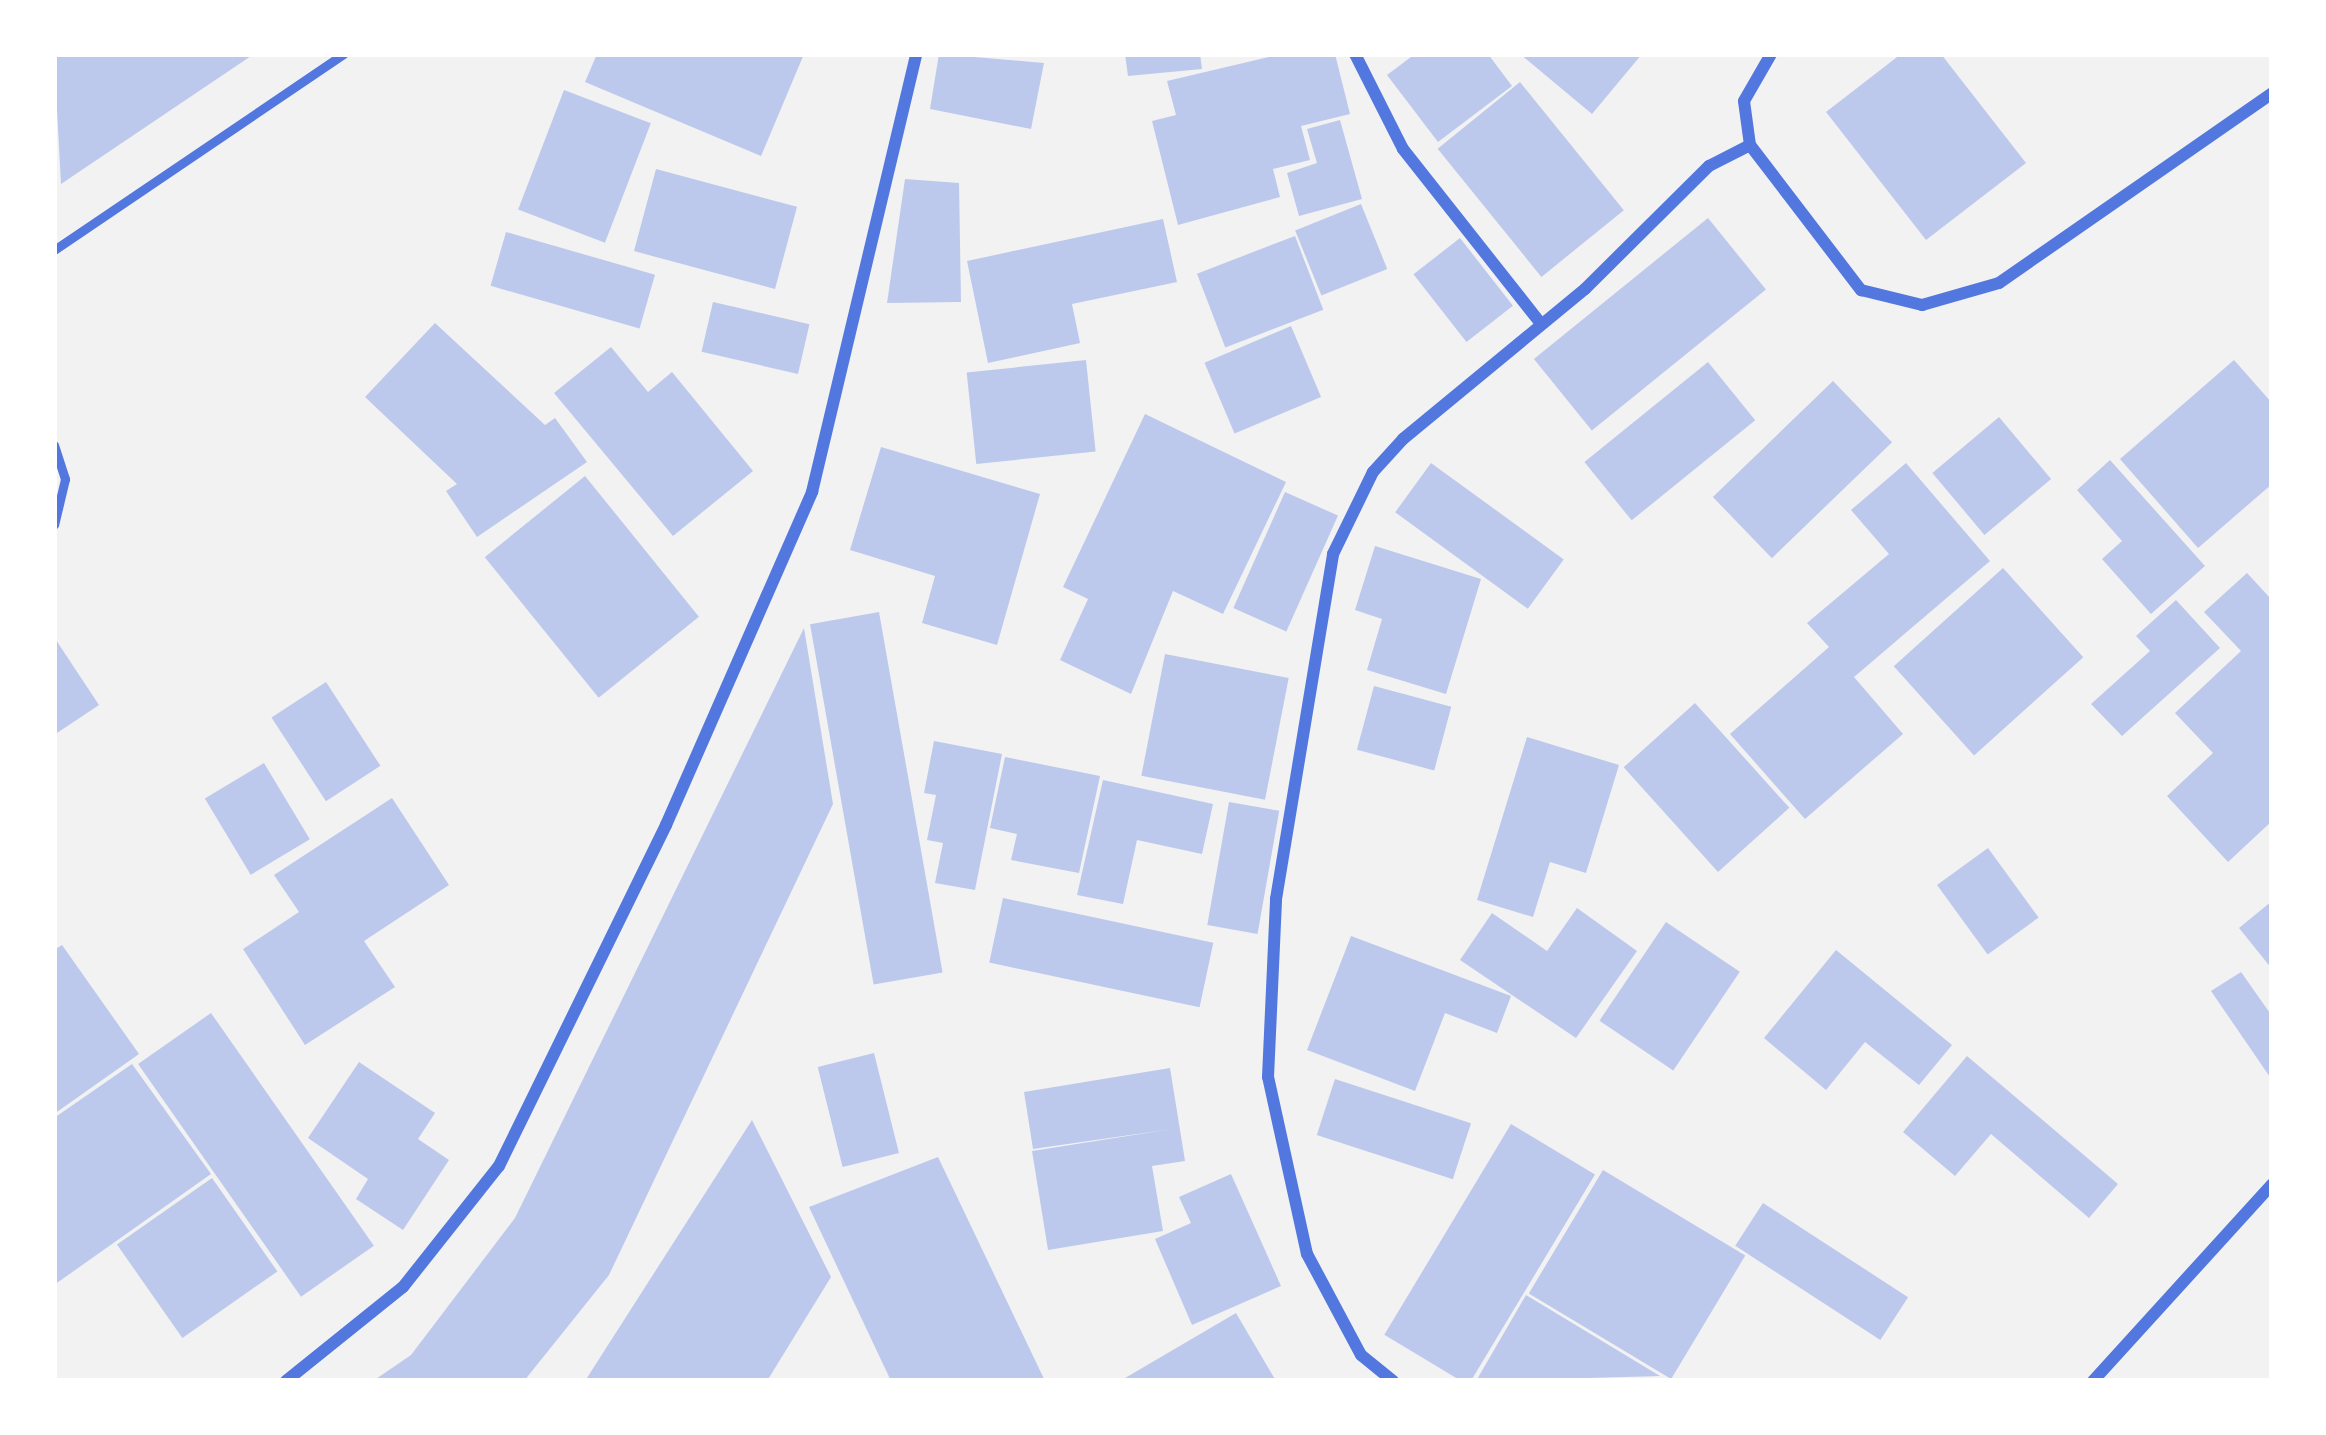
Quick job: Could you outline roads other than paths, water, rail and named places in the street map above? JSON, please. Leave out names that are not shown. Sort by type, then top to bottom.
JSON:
[{"type":"street","points":[[286,1381],[403,1287],[499,1166],[685,784],[812,492],[916,54]]},
{"type":"street","points":[[1355,54],[1403,149],[1539,321]]},
{"type":"street","points":[[1771,54],[1744,101],[1750,145],[1861,290],[1922,305],[2000,283],[2272,93]]},
{"type":"street","points":[[1393,1381],[1332,1307],[1291,1196],[1268,1077],[1276,898],[1322,596],[1350,512],[1403,440],[1709,166],[1750,145]]},
{"type":"street","points":[[2093,1381],[2272,1184]]},
{"type":"lane","points":[[54,250],[343,54]]},
{"type":"lane","points":[[54,445],[65,479],[54,525]]}]
